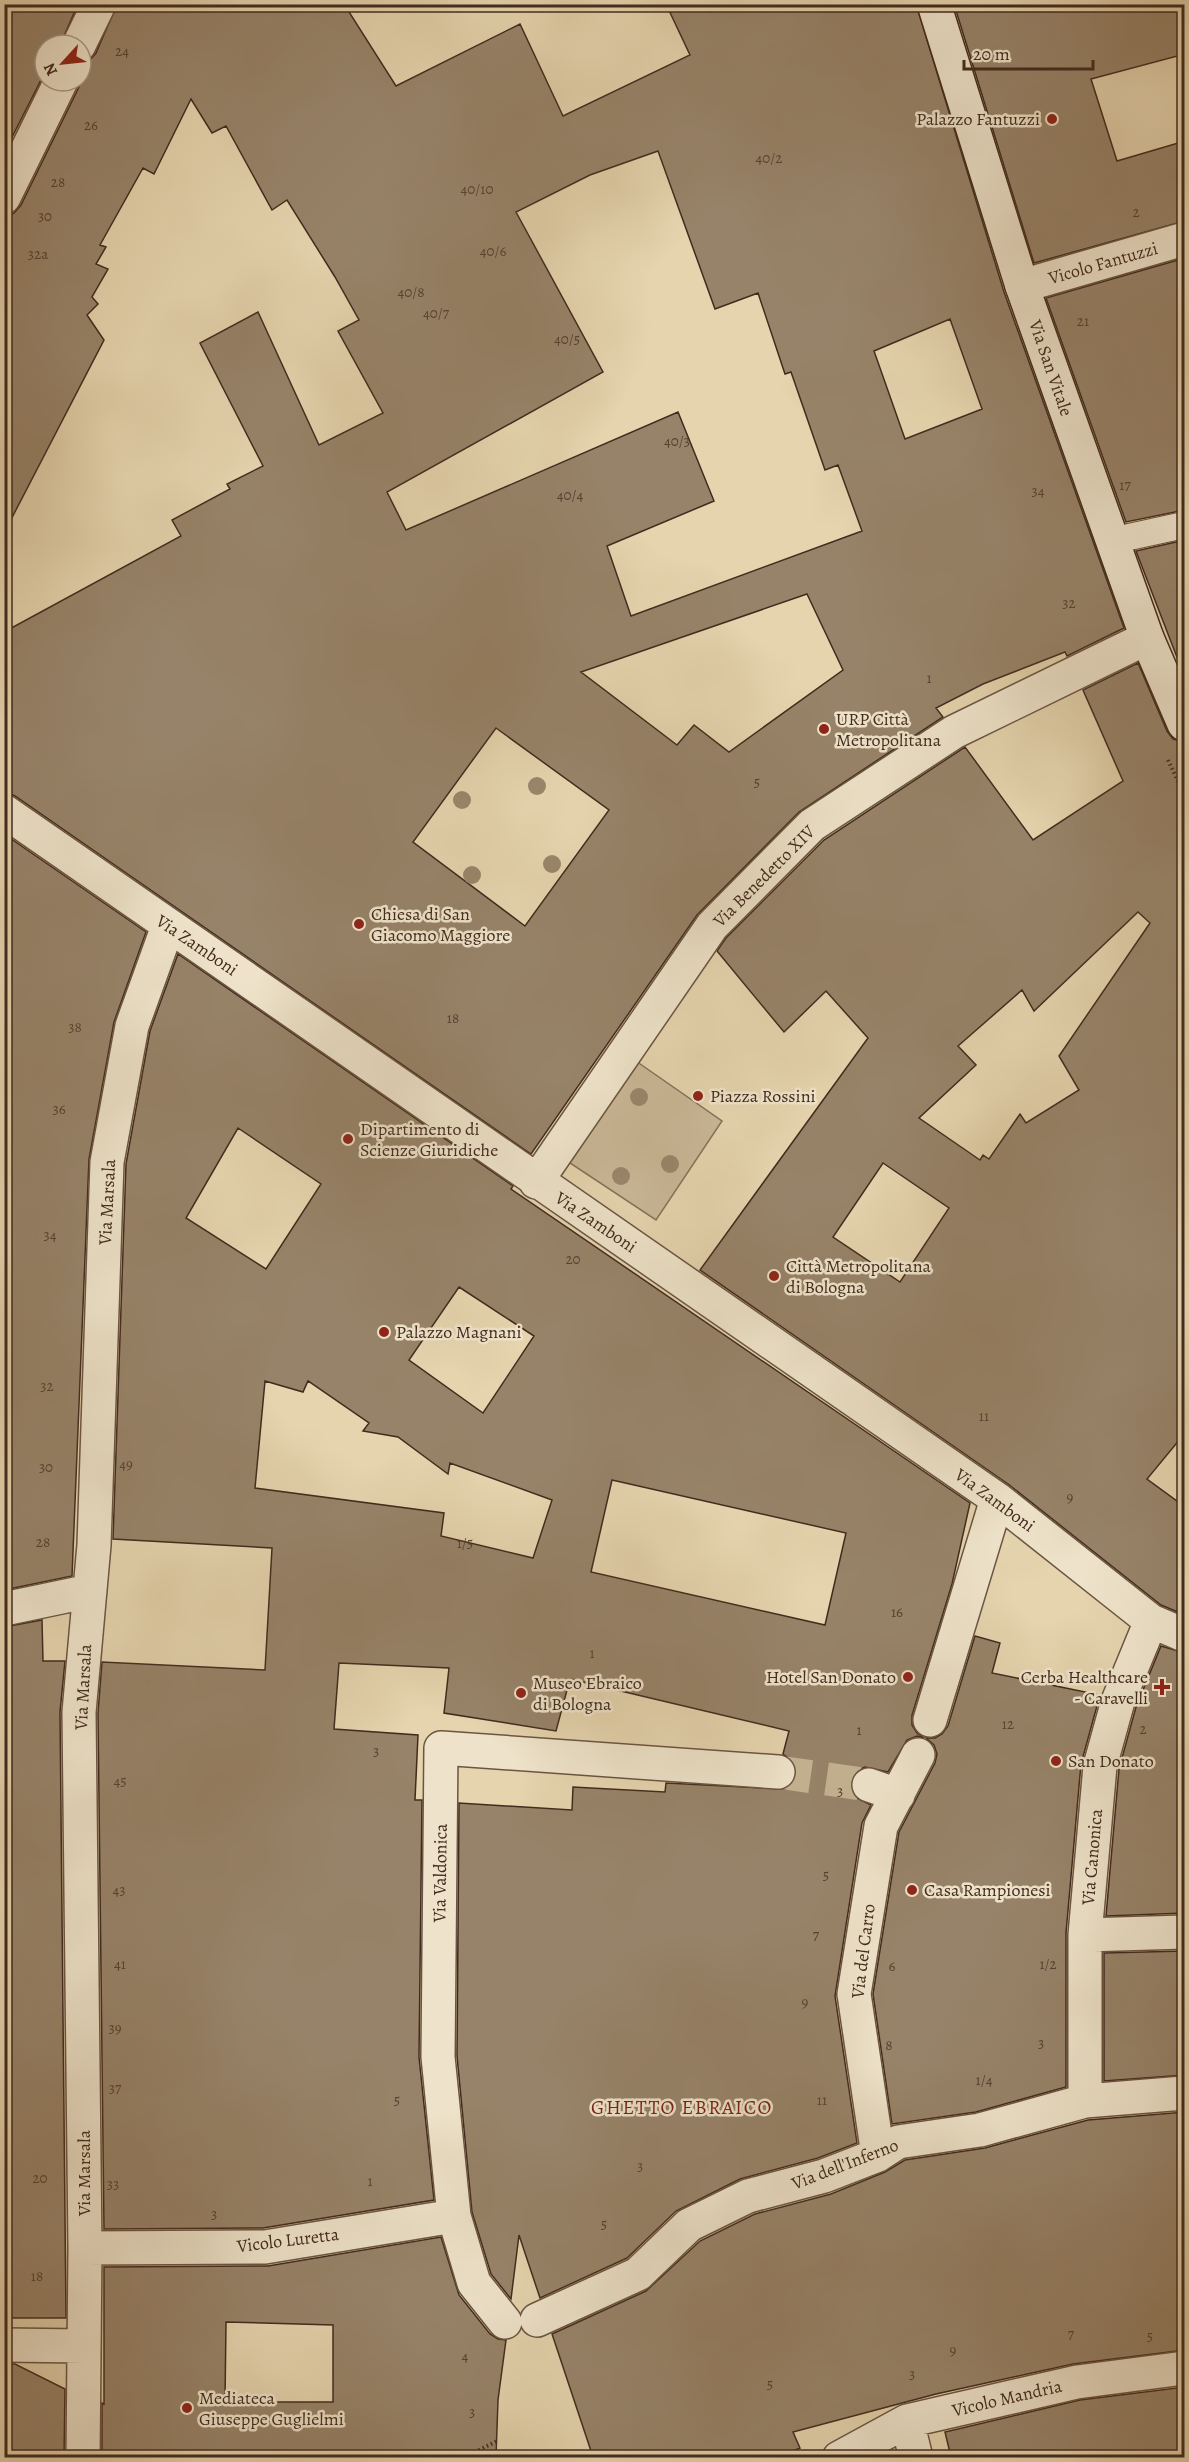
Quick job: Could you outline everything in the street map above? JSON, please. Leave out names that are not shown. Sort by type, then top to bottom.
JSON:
[{"type":"street","points":[[85,33],[99,4]]},
{"type":"street","name":"Via San Vitale","points":[[934,4],[1022,286],[1147,638],[1185,724]]},
{"type":"street","points":[[4,197],[56,93]]},
{"type":"street","name":"Vicolo Fantuzzi","points":[[1022,286],[1185,239]]},
{"type":"street","name":"Via Benedetto XIV","points":[[536,1182],[712,926],[812,825],[954,732],[1147,638]]},
{"type":"street","name":"Via Zamboni","points":[[4,811],[536,1182],[997,1499],[1151,1621],[1185,1635]]},
{"type":"street","name":"Via Marsala","points":[[83,2457],[85,2248],[80,1712],[94,1545],[107,1162],[132,1026],[168,926]]},
{"type":"street","points":[[930,1720],[997,1499]]},
{"type":"street","points":[[4,1609],[90,1591]]},
{"type":"street","name":"Via Canonica","points":[[1085,2101],[1085,1935],[1100,1766],[1118,1701],[1151,1621]]},
{"type":"street","name":"Via Valdonica","points":[[521,2321],[474,2283],[454,2216],[438,2057],[441,1748],[778,1772]]},
{"type":"street","name":"Via del Carro","points":[[878,2155],[854,1994],[881,1826],[883,1790],[918,1755]]},
{"type":"street","points":[[1085,1935],[1185,1932]]},
{"type":"street","name":"Via dell'Inferno","points":[[521,2321],[638,2274],[688,2225],[747,2196],[824,2176],[878,2155],[898,2142],[980,2130],[1085,2101],[1185,2093]]},
{"type":"street","name":"Vicolo Luretta","points":[[85,2248],[265,2247],[454,2216]]},
{"type":"street","points":[[4,2345],[84,2346]]},
{"type":"street","name":"Vicolo Mandria","points":[[839,2457],[907,2421],[1077,2382],[1185,2368]]},
{"type":"street","points":[[907,2421],[916,2457]]},
{"type":"lane","points":[[1111,541],[1185,525]]},
{"type":"path","points":[[476,2457],[477,2451],[497,2441]]},
{"type":"shaded area","points":[[633,1059],[722,1121],[656,1220],[567,1161]]},
{"type":"building","points":[[4,4],[78,4],[65,33],[33,33],[34,93],[4,153]]},
{"type":"building","points":[[117,4],[344,4],[396,86],[520,24],[563,116],[690,55],[666,4],[916,4],[1004,292],[1124,628],[1067,656],[1065,652],[983,684],[936,708],[943,717],[799,812],[697,915],[531,1154],[15,796],[4,792],[4,632],[181,536],[172,520],[230,489],[227,484],[263,466],[200,343],[258,312],[319,445],[383,413],[338,331],[359,320],[335,277],[287,200],[272,210],[226,126],[212,133],[191,99],[154,174],[143,168],[100,245],[106,247],[96,264],[108,269],[92,297],[98,304],[87,315],[104,340],[4,533],[4,216],[14,213],[21,205],[76,93],[93,93],[93,56]],"holes":[[[658,151],[715,309],[758,293],[785,374],[791,372],[825,470],[838,465],[862,531],[631,616],[607,546],[714,501],[678,412],[406,530],[387,492],[603,372],[516,212],[590,175]],[[950,319],[982,409],[905,439],[874,351]],[[807,594],[843,670],[729,752],[694,725],[677,745],[581,672]],[[496,728],[609,810],[525,926],[413,842]]]},
{"type":"building","name":"Palazzo Fantuzzi","points":[[954,4],[1176,4],[1185,33],[1185,54],[1091,79],[1117,161],[1185,141],[1185,221],[1034,263]]},
{"type":"building","points":[[1185,258],[1185,510],[1126,522],[1046,298]]},
{"type":"building","points":[[1185,540],[1185,678],[1136,551]]},
{"type":"building","points":[[1138,663],[1167,731],[1173,739],[1185,742],[1185,1433],[1147,1479],[1185,1507],[1185,1615],[1161,1605],[1008,1484],[700,1270],[868,1038],[826,991],[784,1032],[717,951],[726,938],[824,840],[965,747],[1033,840],[1123,781],[1083,690]],"holes":[[[1138,912],[1150,923],[1059,1056],[1079,1090],[1026,1123],[1020,1114],[989,1159],[983,1155],[980,1160],[919,1118],[976,1065],[958,1046],[1022,990],[1034,1011]],[[883,1163],[949,1208],[900,1282],[833,1237]]]},
{"type":"building","points":[[4,834],[146,932],[114,1022],[89,1159],[72,1576],[4,1590]]},
{"type":"building","points":[[178,954],[513,1186],[511,1189],[970,1503],[952,1584],[912,1715],[912,1725],[924,1738],[917,1736],[907,1740],[888,1772],[865,1767],[856,1771],[851,1779],[851,1788],[855,1797],[871,1805],[862,1823],[835,1996],[857,2143],[818,2158],[740,2179],[676,2211],[627,2258],[540,2298],[519,2235],[511,2299],[491,2274],[472,2212],[457,2056],[459,1803],[572,1810],[573,1787],[665,1792],[666,1783],[786,1789],[794,1782],[797,1773],[795,1763],[783,1754],[789,1731],[570,1679],[556,1731],[444,1713],[449,1668],[339,1663],[334,1729],[418,1735],[415,1800],[422,1800],[419,2057],[434,2200],[263,2228],[104,2229],[98,1713],[102,1662],[265,1670],[272,1548],[113,1539],[126,1164],[150,1031]],"holes":[[[238,1128],[321,1184],[266,1269],[186,1218]],[[459,1287],[534,1336],[483,1413],[409,1360]],[[265,1381],[303,1392],[308,1381],[369,1423],[363,1431],[398,1437],[448,1474],[450,1463],[552,1500],[533,1558],[441,1536],[444,1513],[255,1488]],[[612,1480],[846,1533],[825,1625],[591,1572]]]},
{"type":"building","points":[[42,1620],[43,1661],[65,1661],[60,1712],[66,2318],[4,2318],[4,1627]]},
{"type":"building","points":[[975,1636],[1000,1643],[992,1673],[1100,1695],[1081,1764],[1066,1933],[1066,2087],[976,2112],[892,2124],[873,1994],[899,1832],[935,1763],[937,1754],[934,1745],[926,1738],[935,1738],[942,1734],[948,1726]]},
{"type":"building","points":[[1161,1646],[1185,1653],[1185,1913],[1106,1916],[1119,1769],[1136,1707]]},
{"type":"building","points":[[1185,1951],[1185,2075],[1104,2081],[1104,1953]]},
{"type":"building","points":[[1185,2112],[1185,2350],[1073,2364],[936,2394],[793,2432],[800,2448],[779,2457],[593,2457],[552,2334],[646,2291],[700,2241],[755,2214],[831,2194],[885,2172],[905,2160],[985,2148],[1088,2120]]},
{"type":"building","points":[[441,2237],[459,2295],[490,2334],[498,2339],[506,2340],[498,2400],[496,2457],[102,2457],[104,2267],[268,2266]],"holes":[[[226,2322],[333,2325],[333,2402],[225,2402]]]},
{"type":"building","points":[[4,2364],[15,2364],[65,2389],[64,2457],[4,2457]]},
{"type":"building","points":[[1185,2387],[1185,2457],[951,2457],[945,2432],[1080,2400]]},
{"type":"tunnel","points":[[778,1772],[869,1785]]},
{"type":"place","name":"Palazzo Fantuzzi","points":[[1052,119]]},
{"type":"place","name":"URP Città Metropolitana","points":[[824,729]]},
{"type":"place","name":"Chiesa di San Giacomo Maggiore","points":[[359,924]]},
{"type":"place","name":"Piazza Rossini","points":[[698,1096]]},
{"type":"place","name":"Dipartimento di Scienze Giuridiche","points":[[348,1139]]},
{"type":"place","name":"Città Metropolitana di Bologna","points":[[774,1276]]},
{"type":"place","name":"Palazzo Magnani","points":[[384,1332]]},
{"type":"place","name":"Hotel San Donato","points":[[908,1677]]},
{"type":"place","name":"Cerba Healthcare - Caravelli","points":[[1162,1687]]},
{"type":"place","name":"Museo Ebraico di Bologna","points":[[521,1693]]},
{"type":"place","name":"San Donato","points":[[1056,1761]]},
{"type":"place","name":"Casa Rampionesi","points":[[912,1890]]},
{"type":"place","name":"Mediateca Giuseppe Guglielmi","points":[[187,2408]]},
{"type":"district","name":"GHETTO EBRAICO","points":[[682,2107]]}]
